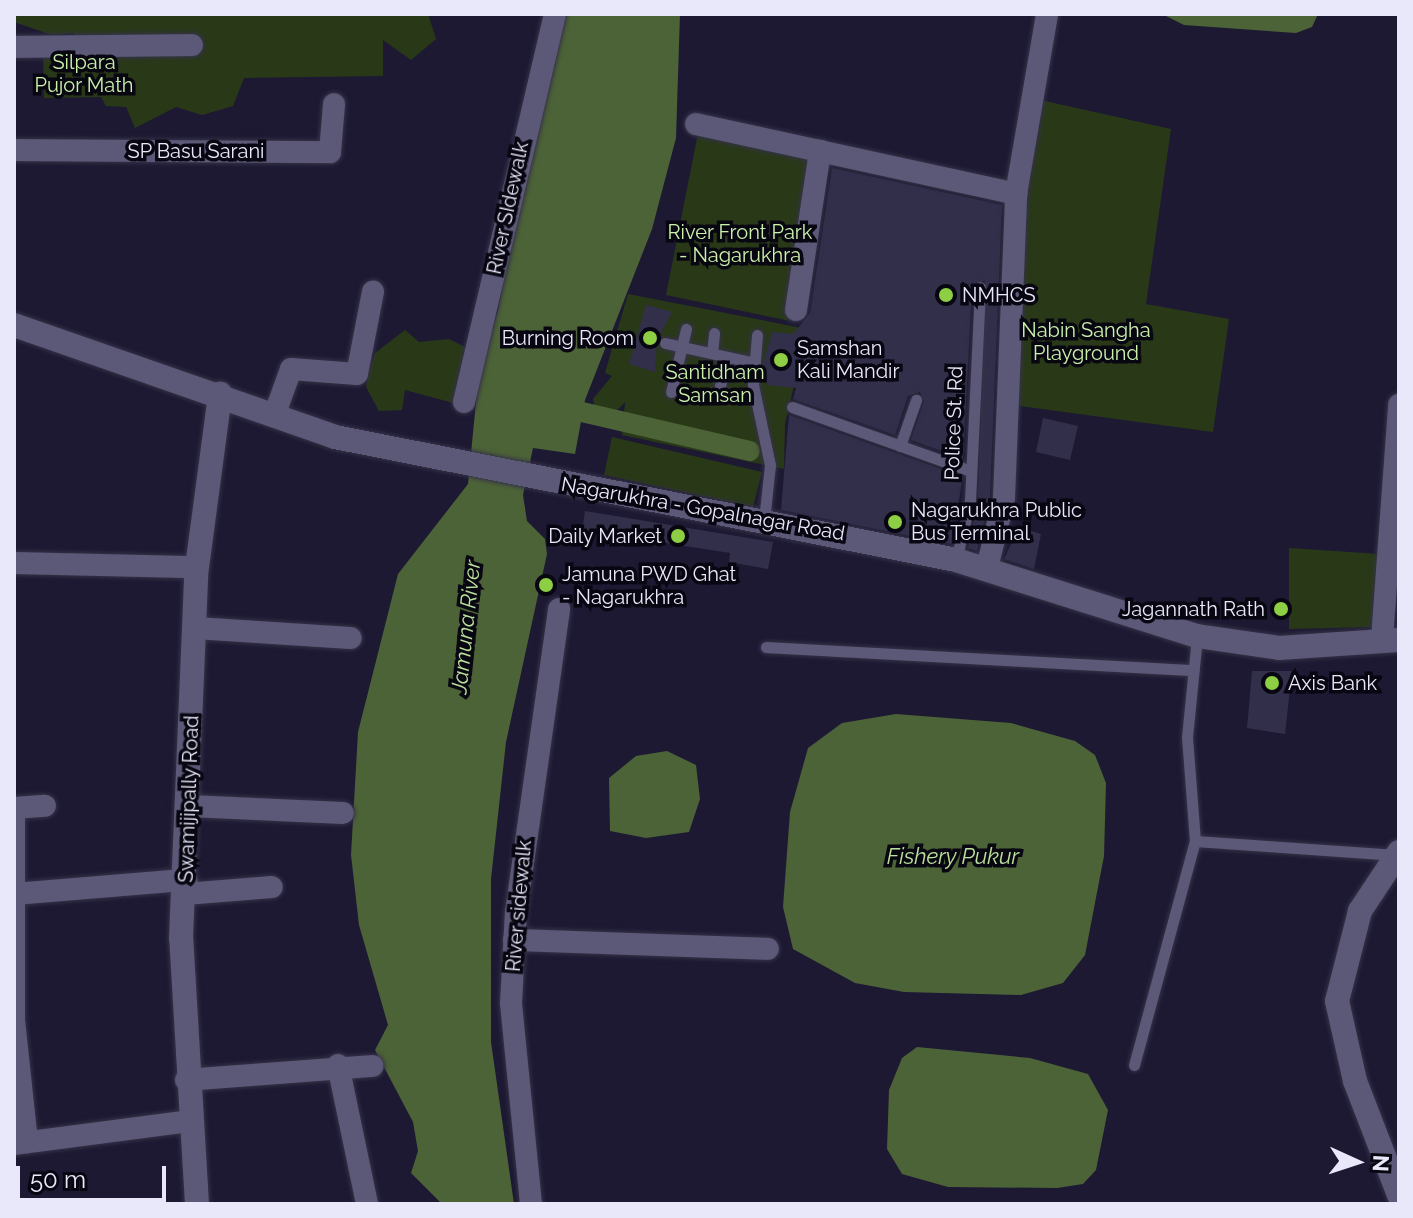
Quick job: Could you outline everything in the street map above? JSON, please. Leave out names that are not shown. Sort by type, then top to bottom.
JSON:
[{"type":"main road","name":"Nagarukhra - Gopalnagar Road","points":[[14,325],[220,394],[274,416],[432,458],[764,520],[956,560],[1197,636],[1279,648],[1390,640]]},
{"type":"main road","name":"Swamijipally Road","points":[[197,1204],[186,1080],[186,887],[197,567],[220,394]]},
{"type":"main road","points":[[1398,854],[1360,911],[1337,1001],[1355,1081],[1399,1195]]},
{"type":"street","name":"River SIdewalk","points":[[464,402],[555,14]]},
{"type":"street","points":[[987,568],[1004,498],[1016,194],[1047,14]]},
{"type":"street","points":[[14,47],[192,45]]},
{"type":"street","name":"SP Basu Sarani","points":[[14,150],[330,152],[334,104]]},
{"type":"street","points":[[696,124],[1016,194]]},
{"type":"street","points":[[796,310],[820,151]]},
{"type":"street","points":[[274,416],[291,369],[357,374],[373,292]]},
{"type":"street","points":[[1390,640],[1399,405]]},
{"type":"street","points":[[14,563],[197,567]]},
{"type":"street","name":"River sidewalk","points":[[531,1204],[514,1076],[514,940],[559,609]]},
{"type":"street","points":[[195,628],[351,638]]},
{"type":"street","points":[[45,806],[14,810],[17,894],[14,1020],[20,1143],[189,1121]]},
{"type":"street","points":[[190,806],[343,813]]},
{"type":"street","points":[[17,894],[272,887]]},
{"type":"street","points":[[514,940],[768,949]]},
{"type":"street","points":[[186,1080],[338,1065],[372,1066]]},
{"type":"street","points":[[338,1065],[367,1204]]},
{"type":"lane","name":"Police St. Rd","points":[[956,560],[971,471],[980,287]]},
{"type":"lane","points":[[671,392],[684,348],[686,329]]},
{"type":"lane","points":[[712,353],[714,333]]},
{"type":"lane","points":[[757,335],[755,363],[770,465],[764,520]]},
{"type":"lane","points":[[665,343],[755,363]]},
{"type":"lane","points":[[719,390],[727,357]]},
{"type":"lane","points":[[900,446],[916,400]]},
{"type":"lane","points":[[792,407],[971,471]]},
{"type":"lane","points":[[1134,1065],[1195,841],[1187,737],[1197,636]]},
{"type":"lane","points":[[766,647],[1193,670]]},
{"type":"lane","points":[[1195,841],[1398,854]]},
{"type":"green space","name":"Silpara Pujor Math","points":[[14,14],[428,14],[436,39],[411,60],[383,40],[383,76],[244,78],[233,106],[202,115],[176,107],[135,128],[126,107],[106,106],[101,97],[44,98],[43,52],[80,50],[73,33],[52,35],[14,22]]},
{"type":"green space","name":"Nabin Sangha Playground","points":[[1036,99],[1171,129],[1146,304],[1229,319],[1213,432],[1013,405],[1020,194]]},
{"type":"green space","name":"River Front Park - Nagarukhra","points":[[699,128],[816,154],[790,321],[666,295]]},
{"type":"green space","name":"Santidham Samsan","points":[[628,294],[807,329],[785,424],[784,469],[622,435],[625,402],[610,418],[596,413],[593,399],[612,376],[605,373]]},
{"type":"green space","points":[[405,330],[419,342],[449,339],[479,354],[457,404],[405,390],[402,410],[379,411],[366,387],[369,370],[375,353]]},
{"type":"green space","points":[[612,437],[762,472],[753,507],[604,475]]},
{"type":"green space","points":[[1289,548],[1380,554],[1376,627],[1289,629]]},
{"type":"water","name":"Jamuna River","points":[[566,14],[680,14],[676,138],[652,229],[585,400],[575,454],[533,448],[523,495],[527,521],[545,539],[547,554],[506,742],[491,879],[491,1042],[514,1204],[442,1204],[411,1173],[418,1151],[413,1122],[375,1050],[388,1025],[359,925],[351,855],[358,732],[398,574],[468,484],[479,371],[498,310],[538,98]]},
{"type":"water","points":[[1162,14],[1318,14],[1312,27],[1296,33],[1184,25]]},
{"type":"water","name":"Fishery Pukur","points":[[896,714],[1011,723],[1075,741],[1095,755],[1106,783],[1104,856],[1085,955],[1063,983],[1021,995],[904,992],[855,983],[793,949],[783,907],[790,812],[808,748],[842,723]]},
{"type":"water","points":[[667,751],[696,765],[700,799],[689,832],[646,838],[610,831],[609,778],[636,756]]},
{"type":"water","points":[[917,1047],[1030,1058],[1088,1074],[1108,1110],[1096,1170],[1083,1184],[1057,1188],[948,1187],[902,1174],[887,1149],[889,1090],[902,1058]]},
{"type":"building","points":[[832,168],[1002,205],[990,496],[977,551],[968,548],[978,501],[985,280],[972,287],[963,459],[911,440],[924,402],[920,392],[908,396],[895,435],[793,399],[796,388],[767,385],[763,365],[772,332],[793,334],[810,313]]},
{"type":"building","name":"Burning Room","points":[[646,305],[672,312],[657,340],[655,372],[629,364]]},
{"type":"building","points":[[789,415],[963,477],[951,544],[781,510]]},
{"type":"building","points":[[1043,418],[1078,426],[1070,460],[1036,452]]},
{"type":"building","name":"Daily Market","points":[[585,511],[773,542],[768,569],[729,562],[730,553],[582,530]]},
{"type":"building","points":[[1019,527],[1041,534],[1034,569],[1004,559]]},
{"type":"building","points":[[1252,671],[1292,671],[1285,734],[1247,728]]},
{"type":"waterway","points":[[556,406],[750,451]]},
{"type":"place","name":"NMHCS","points":[[946,295]]},
{"type":"place","name":"Burning Room","points":[[650,338]]},
{"type":"place","name":"Samshan Kali Mandir","points":[[781,360]]},
{"type":"place","name":"Nagarukhra Public Bus Terminal","points":[[895,522]]},
{"type":"place","name":"Daily Market","points":[[678,536]]},
{"type":"place","name":"Jamuna PWD Ghat - Nagarukhra","points":[[546,585]]},
{"type":"place","name":"Jagannath Rath","points":[[1281,609]]},
{"type":"place","name":"Axis Bank","points":[[1272,683]]}]
